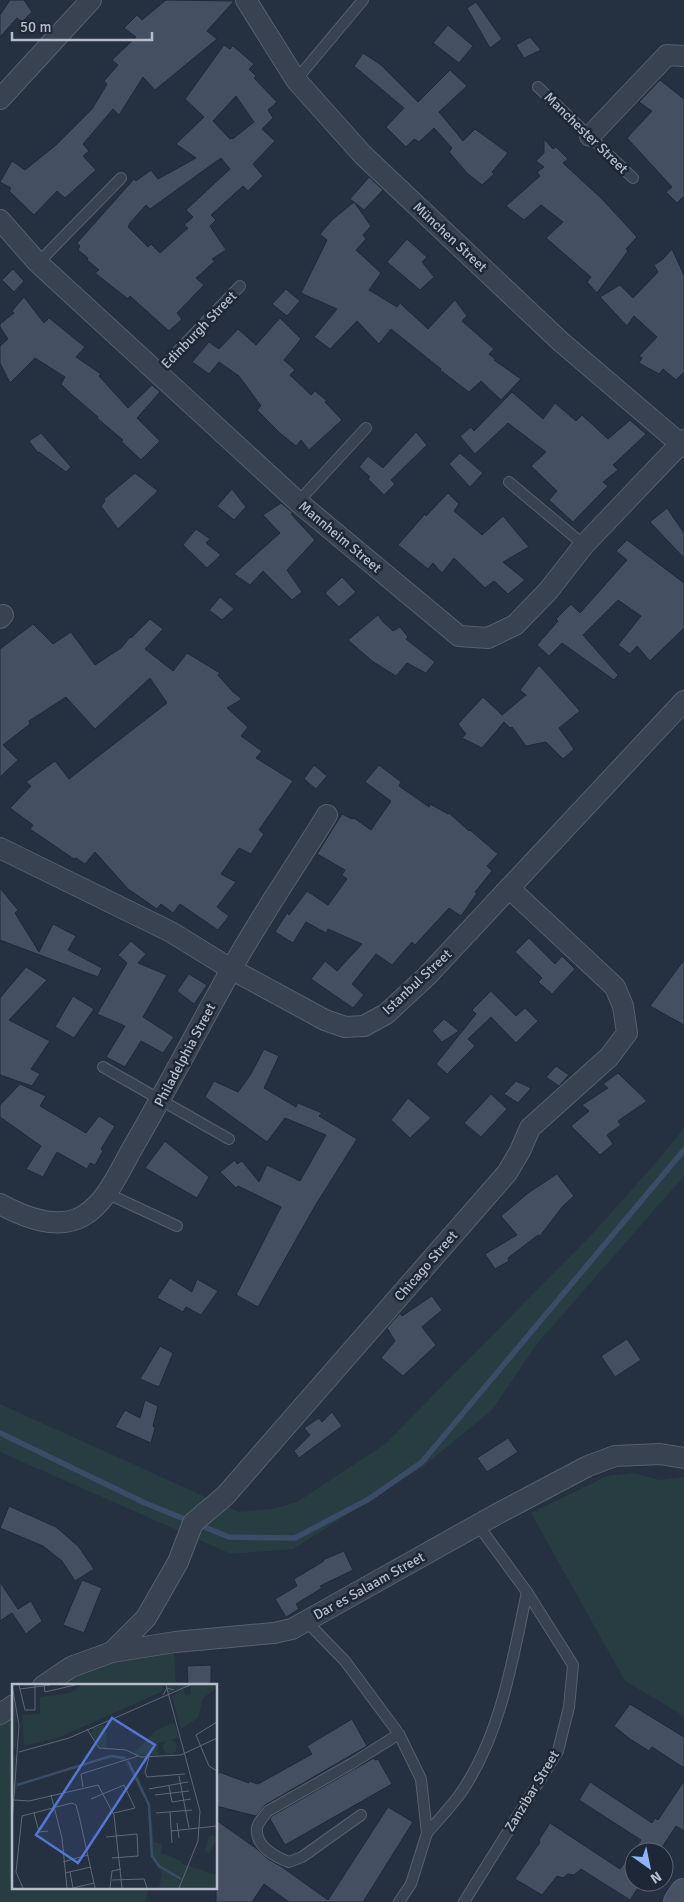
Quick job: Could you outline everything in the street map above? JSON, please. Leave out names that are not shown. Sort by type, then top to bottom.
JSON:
[{"type":"main road","points":[[678,1902],[684,1894]]},
{"type":"street","points":[[0,99],[91,0]]},
{"type":"street","name":"München Street","points":[[246,0],[296,80],[363,155],[560,341],[683,444]]},
{"type":"street","points":[[590,136],[667,55],[684,56]]},
{"type":"street","name":"Mannheim Street","points":[[0,220],[38,263],[298,502],[459,636],[488,638],[514,625],[548,590],[584,545],[683,444]]},
{"type":"street","name":"Istanbul Street","points":[[0,848],[171,932],[232,969],[324,1020],[345,1027],[364,1026],[386,1014],[410,992],[684,701]]},
{"type":"street","name":"Philadelphia Street","points":[[0,1204],[16,1213],[59,1223],[82,1217],[93,1209],[106,1193],[161,1100],[232,969],[327,815]]},
{"type":"street","name":"Chicago Street","points":[[112,1652],[146,1618],[178,1562],[193,1523],[226,1496],[507,1173],[530,1128],[609,1057],[627,1032],[623,1006],[615,987],[509,888]]},
{"type":"street","name":"Dar es Salaam Street","points":[[45,1684],[71,1667],[112,1652],[175,1642],[274,1633],[292,1629],[588,1466],[615,1456],[660,1454],[684,1458]]},
{"type":"street","points":[[0,1714],[12,1706]]},
{"type":"lane","points":[[296,80],[363,0]]},
{"type":"lane","name":"Manchester Street","points":[[538,87],[634,178]]},
{"type":"lane","points":[[38,263],[120,178]]},
{"type":"lane","name":"Edinburgh Street","points":[[158,373],[240,286]]},
{"type":"lane","points":[[298,502],[366,428]]},
{"type":"lane","points":[[509,482],[584,545]]},
{"type":"lane","points":[[103,1067],[229,1139]]},
{"type":"lane","points":[[106,1193],[177,1226]]},
{"type":"lane","name":"Zanzibar Street","points":[[464,1902],[558,1751],[569,1707],[573,1665],[528,1592],[478,1525]]},
{"type":"lane","points":[[427,1833],[466,1786],[490,1738],[509,1675],[528,1592]]},
{"type":"lane","points":[[306,1621],[345,1661],[399,1734],[422,1779],[427,1833],[412,1884],[400,1902]]},
{"type":"lane","points":[[361,1815],[302,1857],[289,1862],[276,1857],[265,1848],[259,1838],[257,1829],[260,1820],[268,1812],[399,1734]]},
{"type":"green space","points":[[684,1128],[684,1176],[537,1344],[492,1410],[424,1466],[293,1549],[231,1554],[0,1452],[0,1404],[239,1512],[272,1509],[297,1502],[385,1444],[594,1232]]},
{"type":"green space","points":[[633,1473],[660,1480],[684,1477],[684,1716],[625,1681],[531,1513],[607,1476]]},
{"type":"green space","points":[[174,1647],[176,1684],[50,1684],[72,1670]]},
{"type":"green space","points":[[12,1710],[12,1890],[148,1890],[145,1902],[0,1902],[0,1718]]},
{"type":"building","points":[[10,0],[24,0],[32,12],[22,22],[17,18],[0,37],[0,15]]},
{"type":"building","points":[[166,0],[234,1],[207,31],[217,39],[155,90],[143,77],[119,115],[113,109],[83,144],[89,151],[83,156],[96,170],[65,198],[57,191],[34,215],[9,191],[11,188],[0,182],[12,161],[25,170],[56,145],[92,109],[107,84],[104,81],[118,65],[112,60],[136,37],[124,28],[137,15],[142,20]]},
{"type":"building","points":[[476,2],[502,39],[490,48],[467,8]]},
{"type":"building","points":[[448,25],[473,46],[459,63],[433,43]]},
{"type":"building","points":[[530,37],[541,50],[524,58],[516,45]]},
{"type":"building","points":[[224,45],[230,49],[233,46],[254,64],[249,69],[256,76],[254,78],[277,102],[268,110],[273,118],[262,129],[275,141],[253,164],[263,176],[248,191],[243,186],[211,215],[216,220],[210,226],[226,250],[212,259],[215,261],[196,278],[204,285],[177,313],[182,319],[169,331],[130,296],[128,299],[95,273],[99,270],[78,250],[80,246],[77,243],[134,179],[136,181],[151,170],[158,179],[196,158],[176,144],[204,117],[185,99]],"holes":[[[236,96],[254,122],[230,139],[213,121]],[[221,158],[230,169],[186,210],[193,217],[184,225],[188,228],[160,253],[151,244],[148,247],[128,227],[146,205],[150,209]]]},
{"type":"building","points":[[363,53],[381,65],[418,102],[450,70],[467,86],[439,112],[463,141],[475,129],[508,153],[492,172],[494,174],[482,185],[467,173],[449,152],[452,148],[434,128],[419,142],[414,139],[406,147],[386,127],[404,108],[354,66]]},
{"type":"building","points":[[660,80],[684,99],[684,199],[683,197],[677,203],[666,192],[672,187],[627,138],[652,111],[639,102]]},
{"type":"building","points":[[544,139],[553,149],[556,147],[568,159],[563,163],[602,199],[637,237],[626,249],[628,251],[597,293],[587,282],[591,277],[546,238],[563,222],[541,205],[524,220],[506,206],[540,176],[537,172],[544,167],[536,161],[544,153]]},
{"type":"building","points":[[369,177],[383,190],[364,210],[350,199]]},
{"type":"building","points":[[354,202],[371,226],[363,235],[366,239],[356,250],[381,273],[369,290],[397,307],[400,303],[428,329],[455,300],[467,316],[462,321],[494,349],[489,354],[494,360],[521,379],[501,400],[481,381],[469,392],[391,329],[379,344],[357,321],[330,349],[314,337],[337,309],[301,293],[327,240],[320,234],[332,220]]},
{"type":"building","points":[[407,239],[427,257],[422,262],[434,277],[420,290],[387,262]]},
{"type":"building","points":[[672,249],[684,275],[684,372],[676,380],[663,369],[659,374],[639,363],[642,358],[639,356],[657,337],[634,316],[627,326],[600,297],[620,285],[633,298],[658,272],[654,265],[662,260]]},
{"type":"building","points":[[13,269],[24,281],[14,292],[2,280]]},
{"type":"building","points":[[286,289],[300,301],[287,316],[272,304]]},
{"type":"building","points":[[24,297],[44,323],[49,318],[85,347],[76,357],[101,374],[99,376],[128,408],[152,385],[160,392],[137,418],[160,441],[141,460],[121,441],[123,440],[61,384],[65,377],[35,358],[10,383],[0,363],[0,346],[8,339],[0,324],[14,313],[12,311]]},
{"type":"building","points":[[280,318],[301,339],[284,360],[295,370],[290,375],[311,395],[315,391],[327,401],[325,402],[342,420],[309,450],[301,440],[296,446],[257,410],[261,406],[239,376],[219,362],[209,374],[192,362],[209,342],[219,349],[238,329],[256,345]]},
{"type":"building","points":[[512,392],[543,419],[555,403],[576,421],[582,415],[608,439],[630,420],[646,434],[613,465],[618,470],[603,482],[608,486],[573,522],[549,500],[557,491],[531,466],[546,452],[508,423],[475,454],[460,436],[471,427],[474,431]]},
{"type":"building","points":[[416,432],[427,445],[391,480],[395,484],[384,495],[368,479],[370,477],[359,467],[368,456],[383,468]]},
{"type":"building","points":[[41,433],[71,467],[66,472],[38,453],[29,441]]},
{"type":"building","points":[[460,453],[483,473],[470,487],[449,464]]},
{"type":"building","points":[[135,473],[158,491],[118,529],[101,506],[105,501],[104,499]]},
{"type":"building","points":[[232,489],[246,507],[234,520],[217,506]]},
{"type":"building","points":[[448,493],[459,504],[454,511],[482,535],[503,516],[529,547],[503,562],[525,580],[508,594],[494,581],[485,588],[454,558],[442,573],[433,563],[428,569],[398,545],[425,514],[426,516]]},
{"type":"building","points":[[281,503],[293,513],[291,514],[315,540],[287,570],[302,592],[292,600],[263,571],[250,585],[234,574],[280,533],[263,515]]},
{"type":"building","points":[[667,508],[684,533],[684,558],[650,522]]},
{"type":"building","points":[[196,529],[210,539],[206,543],[221,555],[207,568],[183,545]]},
{"type":"building","points":[[627,540],[684,583],[684,628],[650,661],[637,646],[630,654],[618,645],[641,616],[618,600],[583,635],[618,675],[614,680],[562,643],[549,656],[537,645],[558,621],[556,619],[571,604],[580,613],[627,560],[616,551]]},
{"type":"building","points":[[342,577],[356,592],[339,607],[325,593]]},
{"type":"building","points":[[220,597],[234,609],[222,620],[209,610]]},
{"type":"building","points":[[378,615],[393,631],[400,627],[408,637],[406,639],[435,662],[426,673],[407,663],[396,676],[372,661],[348,640]]},
{"type":"building","points":[[150,619],[163,629],[145,649],[173,671],[187,653],[220,673],[218,675],[242,699],[227,708],[248,727],[241,736],[262,751],[256,758],[293,781],[259,830],[264,834],[251,854],[239,848],[221,874],[236,882],[217,907],[229,916],[218,930],[180,904],[173,913],[161,904],[157,909],[128,889],[95,852],[85,864],[76,858],[74,859],[30,829],[33,825],[10,808],[31,786],[26,782],[55,761],[69,779],[167,703],[150,678],[95,729],[66,697],[29,721],[30,724],[3,745],[18,760],[0,777],[0,649],[33,624],[53,644],[71,632],[95,665],[121,648]]},
{"type":"building","points":[[539,665],[580,711],[559,728],[574,749],[563,759],[546,742],[526,746],[512,727],[510,728],[504,722],[482,748],[462,738],[466,734],[458,724],[483,697],[502,715],[526,695],[520,690]]},
{"type":"building","points":[[314,765],[327,776],[316,789],[304,779]]},
{"type":"building","points":[[379,765],[401,782],[399,786],[429,807],[430,804],[449,813],[498,854],[487,866],[492,871],[475,892],[477,893],[461,916],[449,908],[415,945],[412,942],[392,965],[376,954],[352,984],[364,995],[353,1008],[311,979],[325,961],[337,971],[362,944],[328,929],[326,933],[306,922],[293,943],[275,932],[287,913],[289,915],[307,891],[328,905],[347,879],[342,875],[345,870],[317,854],[342,814],[352,819],[354,818],[371,830],[391,801],[365,782]]},
{"type":"building","points":[[0,888],[18,910],[15,913],[39,952],[53,924],[76,936],[68,950],[102,968],[98,977],[0,940]]},
{"type":"building","points":[[529,938],[555,964],[562,956],[575,969],[552,994],[538,982],[542,978],[515,952]]},
{"type":"building","points":[[131,941],[146,954],[138,963],[167,975],[143,1017],[174,1037],[163,1053],[141,1041],[125,1067],[106,1057],[125,1026],[97,1014],[127,963],[118,955]]},
{"type":"building","points":[[684,960],[684,1025],[650,1006]]},
{"type":"building","points":[[26,967],[47,980],[9,1020],[50,1041],[31,1069],[40,1074],[32,1086],[0,1075],[0,998]]},
{"type":"building","points":[[189,974],[207,985],[194,1004],[177,991]]},
{"type":"building","points":[[491,991],[516,1016],[525,1008],[538,1021],[516,1043],[491,1017],[468,1039],[475,1046],[447,1074],[436,1064],[476,1014],[472,1010]]},
{"type":"building","points":[[73,996],[94,1009],[74,1038],[55,1027]]},
{"type":"building","points":[[444,1019],[459,1031],[442,1042],[432,1031]]},
{"type":"building","points":[[264,1049],[279,1056],[264,1088],[296,1107],[298,1103],[322,1113],[319,1116],[357,1139],[315,1206],[258,1307],[236,1295],[281,1207],[238,1186],[236,1188],[220,1172],[235,1160],[237,1164],[242,1161],[259,1182],[267,1165],[300,1181],[326,1135],[285,1118],[267,1142],[205,1097],[214,1081],[238,1092],[251,1074]]},
{"type":"building","points":[[556,1066],[569,1075],[559,1086],[546,1077]]},
{"type":"building","points":[[618,1073],[647,1101],[618,1121],[621,1125],[607,1135],[613,1144],[600,1155],[571,1126],[589,1111],[582,1105],[608,1088],[603,1084]]},
{"type":"building","points":[[516,1081],[531,1088],[518,1103],[504,1094]]},
{"type":"building","points":[[20,1084],[46,1096],[40,1106],[86,1133],[99,1116],[115,1126],[101,1149],[103,1151],[95,1165],[90,1163],[87,1169],[57,1152],[43,1177],[26,1169],[41,1146],[0,1117],[0,1105]]},
{"type":"building","points":[[491,1094],[507,1109],[481,1137],[464,1123]]},
{"type":"building","points":[[408,1098],[431,1118],[410,1138],[391,1120]]},
{"type":"building","points":[[165,1141],[209,1177],[197,1198],[145,1168]]},
{"type":"building","points":[[557,1174],[574,1196],[563,1206],[540,1236],[538,1235],[508,1258],[509,1261],[495,1269],[485,1254],[517,1235],[501,1216],[528,1193]]},
{"type":"building","points":[[170,1278],[192,1292],[197,1279],[218,1291],[201,1315],[186,1307],[183,1312],[157,1298]]},
{"type":"building","points":[[432,1296],[442,1310],[422,1327],[436,1345],[403,1376],[381,1358],[395,1341],[387,1328],[400,1313],[402,1316]]},
{"type":"building","points":[[627,1339],[641,1360],[615,1377],[601,1356]]},
{"type":"building","points":[[160,1346],[173,1353],[159,1387],[140,1379]]},
{"type":"building","points":[[145,1400],[158,1406],[151,1443],[115,1427],[125,1410],[140,1418]]},
{"type":"building","points":[[332,1412],[342,1426],[299,1458],[294,1451],[310,1435],[304,1428],[319,1418],[322,1422]]},
{"type":"building","points":[[508,1438],[518,1452],[487,1472],[477,1458]]},
{"type":"building","points":[[9,1506],[56,1527],[78,1546],[94,1569],[75,1581],[62,1561],[43,1546],[0,1528]]},
{"type":"building","points":[[344,1551],[353,1570],[320,1586],[322,1588],[296,1604],[299,1609],[286,1617],[275,1599],[297,1586],[294,1579],[323,1560]]},
{"type":"building","points":[[82,1580],[102,1588],[84,1633],[63,1625]]},
{"type":"building","points":[[0,1582],[18,1609],[31,1601],[42,1621],[26,1634],[12,1613],[0,1621]]},
{"type":"building","points":[[211,1665],[211,1684],[188,1684],[187,1666]]},
{"type":"building","points":[[630,1704],[684,1737],[684,1768],[652,1747],[649,1751],[614,1726]]},
{"type":"building","points":[[352,1719],[367,1746],[265,1805],[256,1816],[218,1806],[219,1772],[249,1783],[249,1781],[258,1784],[312,1754],[307,1746]]},
{"type":"building","points":[[374,1758],[375,1760],[378,1759],[392,1784],[285,1845],[270,1819],[272,1816]]},
{"type":"building","points":[[684,1781],[684,1831],[676,1826],[666,1842],[640,1842],[641,1840],[579,1800],[590,1782],[652,1823],[655,1818],[658,1820]]},
{"type":"building","points":[[388,1807],[413,1822],[363,1902],[289,1902],[264,1884],[252,1902],[216,1902],[216,1890],[218,1890],[218,1821],[268,1859],[328,1900]]},
{"type":"building","points":[[550,1823],[620,1869],[624,1863],[624,1892],[635,1892],[630,1900],[581,1869],[574,1875],[568,1874],[563,1878],[557,1876],[542,1895],[515,1879],[540,1842],[539,1840]]},
{"type":"waterway","points":[[0,1433],[145,1503],[229,1537],[295,1538],[369,1499],[422,1462],[684,1150]]}]
